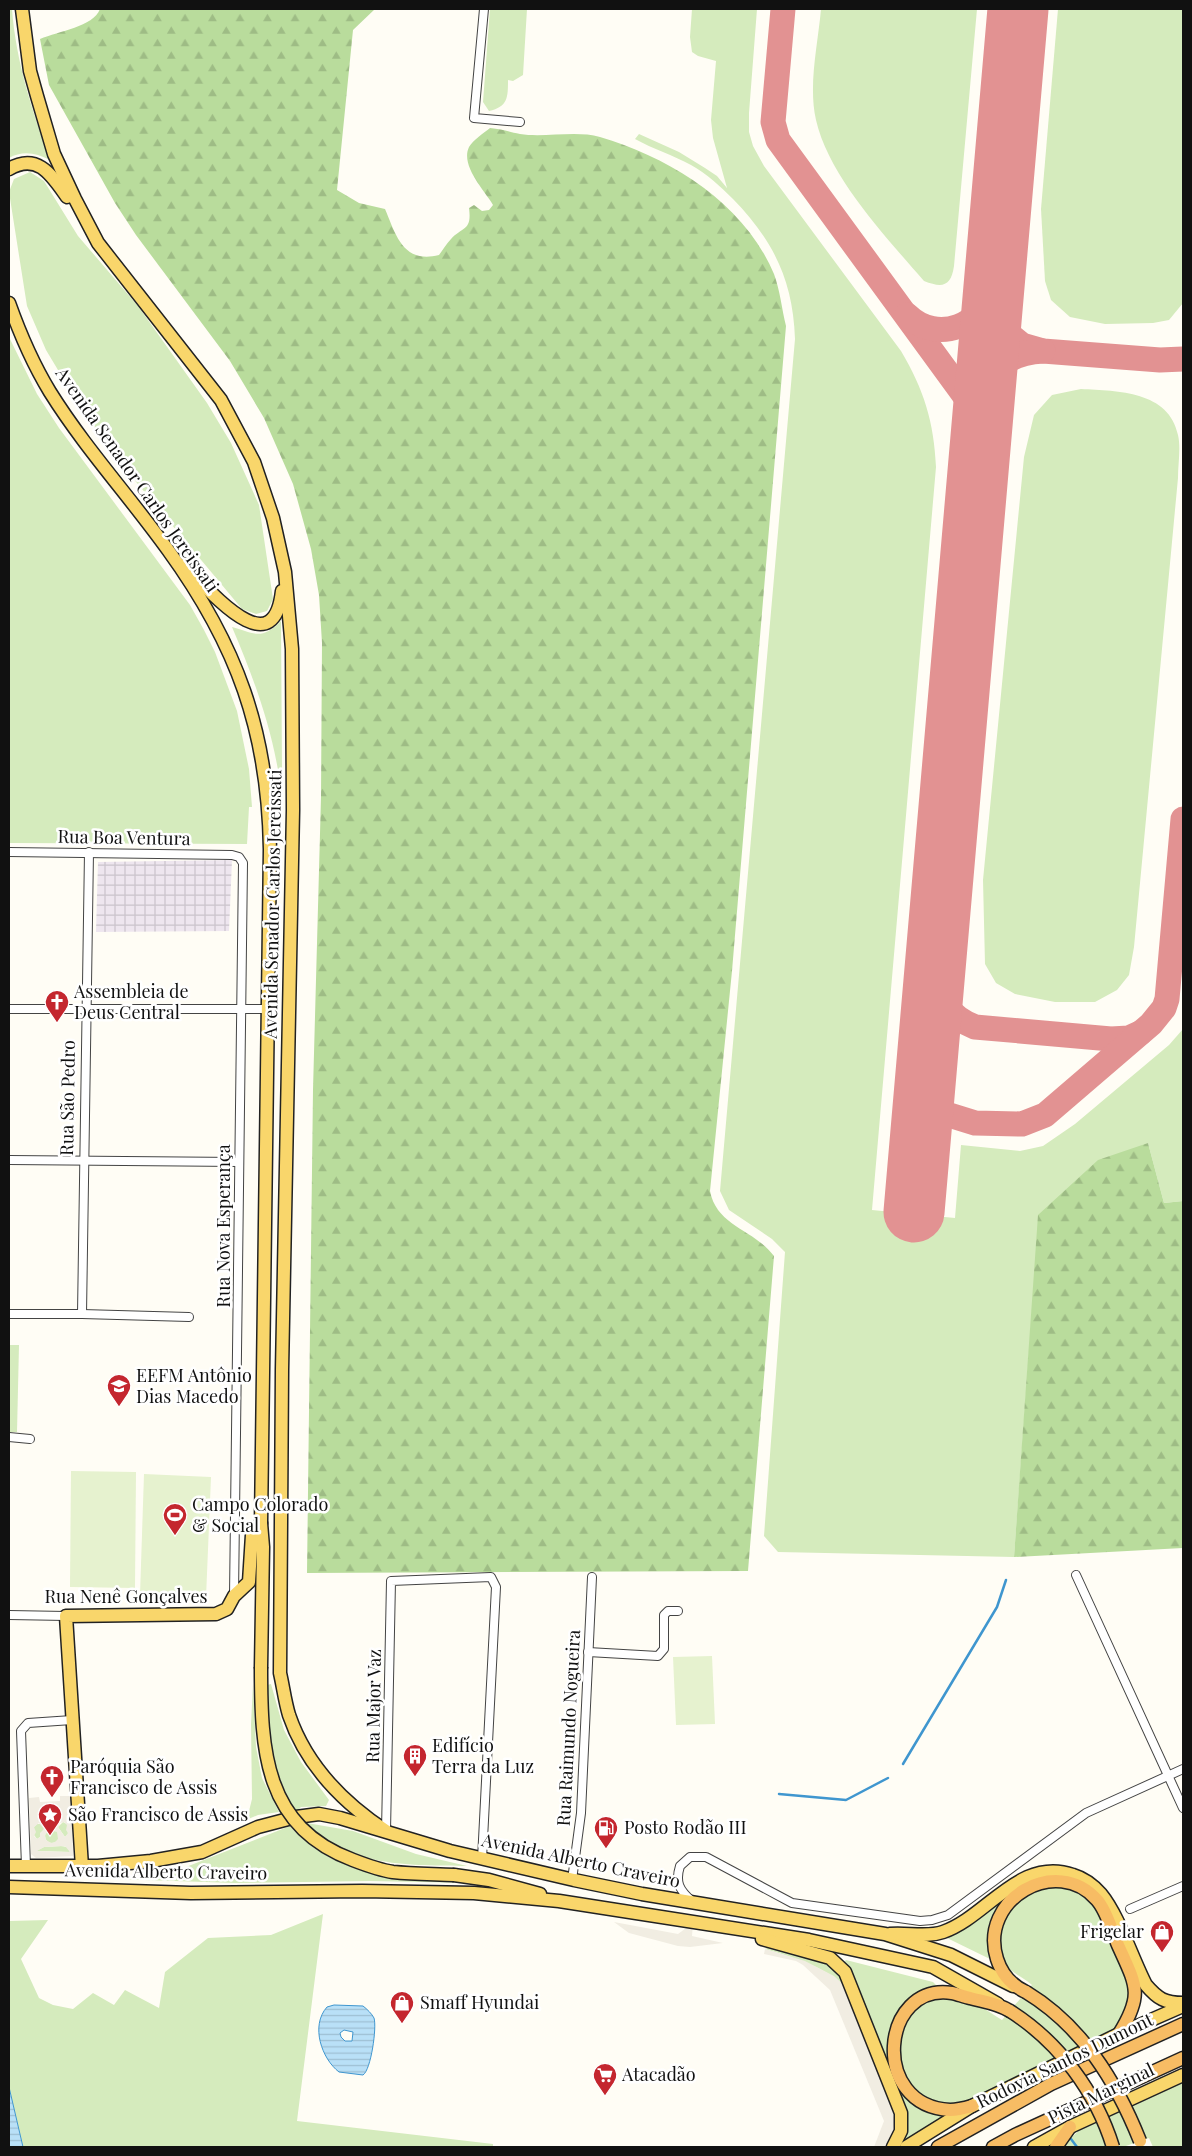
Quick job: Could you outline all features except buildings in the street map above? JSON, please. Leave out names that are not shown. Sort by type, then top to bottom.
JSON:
[{"type":"highway","points":[[1013,1986],[1002,1970],[994,1948],[994,1929],[1001,1913],[1016,1896],[1034,1886],[1052,1882],[1075,1885],[1098,1901],[1134,1981],[1135,2002],[1120,2034]]},
{"type":"highway","name":"Avenida Alberto Craveiro","points":[[1013,1986],[1026,1992],[1069,2024],[1108,2076],[1126,2106],[1141,2144]]},
{"type":"highway","points":[[972,2106],[951,2110],[939,2108],[916,2098],[898,2074],[893,2061],[892,2047],[895,2034],[899,2023],[915,2004],[924,1998],[937,1994],[951,1993],[998,2004]]},
{"type":"highway","name":"Avenida Alberto Craveiro","points":[[998,2004],[1026,2021],[1059,2051],[1083,2085],[1102,2117],[1113,2147]]},
{"type":"highway","name":"Rodovia Santos Dumont","points":[[938,2147],[1051,2084],[1183,2024]]},
{"type":"highway","points":[[993,2147],[1015,2135],[1183,2058]]},
{"type":"highway","points":[[1056,2147],[1070,2127]]},
{"type":"main road","name":"Avenida Senador Carlos Jereissati","points":[[22,9],[30,71],[54,154],[98,243],[221,400],[254,462],[273,518],[285,572],[292,649],[293,810],[282,1370],[280,1673],[289,1715],[316,1768],[344,1800],[386,1831]]},
{"type":"main road","points":[[9,169],[24,163],[44,168],[53,177],[98,243]]},
{"type":"main road","name":"Avenida Senador Carlos Jereissati","points":[[9,303],[32,359],[51,392],[169,551],[209,614],[232,658],[258,730],[267,781],[270,818],[261,1523],[263,1547],[261,1713],[269,1768],[282,1802],[309,1837],[327,1848],[372,1867],[393,1872],[454,1875],[526,1889],[559,1900]]},
{"type":"main road","points":[[169,551],[235,615],[252,624],[270,620],[276,614],[281,605],[285,572]]},
{"type":"main road","name":"Rua Nenê Gonçalves","points":[[66,1616],[216,1614],[227,1610],[234,1596],[249,1582],[252,1535],[261,1523]]},
{"type":"main road","points":[[66,1616],[82,1866]]},
{"type":"main road","name":"Avenida Alberto Craveiro","points":[[9,1866],[82,1866],[151,1861],[202,1852],[258,1827],[300,1816],[319,1814],[572,1880],[885,1934],[951,1955],[1013,1986]]},
{"type":"main road","points":[[885,1934],[907,1932],[931,1935],[943,1932],[957,1926],[1022,1879],[1046,1871],[1068,1873],[1086,1880],[1101,1894],[1142,1978],[1155,1996],[1168,2004],[1183,2005]]},
{"type":"main road","name":"Avenida Alberto Craveiro","points":[[9,1887],[191,1893],[465,1892],[559,1900],[746,1932],[809,1940],[933,1968],[998,2004]]},
{"type":"main road","points":[[746,1932],[769,1943],[830,1958],[845,1972],[901,2113],[901,2131],[893,2147]]},
{"type":"main road","points":[[906,2147],[972,2106],[1183,2005]]},
{"type":"main road","name":"Pista Marginal","points":[[1034,2147],[1070,2127],[1183,2075]]},
{"type":"street","points":[[484,9],[474,118],[520,122]]},
{"type":"street","name":"Rua Boa Ventura","points":[[9,852],[232,855],[239,857]]},
{"type":"street","name":"Rua São Pedro","points":[[82,1314],[89,852]]},
{"type":"street","name":"Rua Nova Esperança","points":[[234,1596],[243,863],[239,857]]},
{"type":"street","points":[[9,1009],[269,1009]]},
{"type":"street","points":[[9,1160],[239,1162]]},
{"type":"street","points":[[9,1314],[190,1317]]},
{"type":"street","points":[[9,1437],[30,1438]]},
{"type":"street","points":[[1076,1575],[1183,1808]]},
{"type":"street","name":"Rua Major Vaz","points":[[386,1831],[392,1581],[487,1576],[493,1579],[496,1587],[482,1858]]},
{"type":"street","name":"Rua Raimundo Nogueira","points":[[572,1880],[581,1813],[592,1577]]},
{"type":"street","points":[[588,1652],[658,1656],[664,1649],[664,1615],[668,1611],[678,1611]]},
{"type":"street","name":"Rua Nenê Gonçalves","points":[[9,1615],[66,1616]]},
{"type":"street","points":[[26,1866],[22,1727],[28,1723],[72,1720]]},
{"type":"street","points":[[692,1902],[678,1886],[680,1866],[690,1857],[706,1857],[792,1903],[856,1913],[932,1920],[948,1915],[1086,1813],[1183,1769]]},
{"type":"street","points":[[1130,1909],[1183,1886]]},
{"type":"shaded area","points":[[232,860],[229,931],[96,932],[98,862]]},
{"type":"shaded area","points":[[60,1796],[71,1796],[73,1856],[36,1858],[31,1854],[29,1798],[39,1797],[40,1802],[60,1801]],"holes":[[[64,1822],[67,1825],[66,1830],[68,1833],[65,1837],[58,1827],[60,1823]],[[39,1823],[44,1829],[37,1839],[34,1836],[36,1832],[34,1827]],[[49,1830],[57,1832],[58,1839],[51,1843],[46,1840],[45,1835]],[[65,1846],[70,1852],[37,1851],[44,1847]]]},
{"type":"shaded area","points":[[614,1922],[678,1934],[693,1923],[692,1936],[723,1943],[690,1947],[678,1946],[629,1933]]},
{"type":"shaded area","points":[[765,1949],[805,1961],[834,1976],[846,1987],[895,2114],[895,2134],[890,2147],[874,2147],[884,2121],[830,1990],[803,1965],[796,1961],[764,1954]]},
{"type":"green space","points":[[9,9],[12,9],[17,48],[26,86],[50,160],[29,153],[9,158]]},
{"type":"green space","points":[[100,9],[375,9],[353,30],[337,190],[359,203],[385,209],[397,237],[409,251],[417,255],[427,257],[439,255],[451,239],[468,224],[469,208],[474,205],[482,211],[489,210],[493,205],[475,178],[468,162],[467,154],[471,144],[490,128],[529,135],[591,135],[627,146],[653,157],[702,187],[724,205],[744,226],[761,249],[774,274],[786,326],[732,971],[710,1191],[720,1213],[766,1247],[774,1256],[748,1571],[307,1573],[313,1090],[321,797],[322,643],[319,595],[311,549],[293,484],[264,418],[230,361],[136,235],[115,203],[49,85],[40,39],[83,24],[96,15]]},
{"type":"green space","points":[[490,9],[527,9],[523,75],[513,81],[508,80],[506,100],[500,107],[489,111],[483,102]]},
{"type":"green space","points":[[692,9],[757,9],[749,113],[749,132],[753,146],[764,166],[901,351],[922,393],[933,435],[936,467],[872,1210],[955,1218],[961,1145],[1020,1151],[1043,1146],[1075,1124],[1169,1045],[1183,1029],[1183,1201],[1164,1203],[1148,1143],[1039,1215],[1014,1557],[778,1552],[764,1536],[785,1252],[772,1239],[729,1210],[720,1191],[795,339],[790,298],[785,280],[770,246],[747,214],[723,189],[702,172],[684,161],[635,139],[639,134],[679,152],[717,176],[727,188],[713,138],[711,120],[716,61],[698,56],[692,52],[690,37]]},
{"type":"green space","points":[[821,9],[977,9],[954,266],[951,278],[945,284],[936,285],[924,281],[893,245],[846,184],[833,163],[823,141],[816,120],[813,93],[814,64]]},
{"type":"green space","points":[[1058,9],[1183,9],[1183,303],[1169,320],[1153,323],[1105,324],[1070,317],[1051,300],[1045,281],[1041,209]]},
{"type":"green space","points":[[30,172],[44,181],[78,236],[138,306],[207,403],[231,443],[259,505],[273,599],[267,611],[256,614],[242,609],[117,459],[79,405],[46,350],[27,306],[9,192],[14,179]]},
{"type":"green space","points":[[9,337],[37,394],[59,428],[190,605],[215,652],[237,711],[249,769],[252,807],[249,807],[247,844],[9,843]]},
{"type":"green space","points":[[1081,389],[1126,393],[1140,396],[1153,402],[1173,420],[1178,435],[1179,456],[1134,947],[1129,975],[1117,990],[1095,1002],[1055,1002],[1015,994],[996,983],[985,964],[983,880],[1024,457],[1034,415],[1052,395]]},
{"type":"green space","points":[[281,621],[282,769],[278,770],[270,733],[259,697],[232,627],[256,634],[268,632]]},
{"type":"green space","points":[[1148,1143],[1164,1203],[1183,1201],[1183,1548],[1014,1557],[1038,1215],[1098,1160]]},
{"type":"green space","points":[[9,1345],[19,1345],[17,1432],[9,1432]]},
{"type":"green space","points":[[71,1471],[136,1472],[135,1588],[70,1587]]},
{"type":"green space","name":"Campo Colorado & Social","points":[[144,1474],[211,1477],[206,1598],[140,1595]]},
{"type":"green space","points":[[712,1656],[715,1724],[676,1725],[673,1657]]},
{"type":"green space","points":[[253,1684],[256,1747],[262,1778],[279,1812],[258,1815],[239,1823],[249,1811],[252,1799],[251,1724]]},
{"type":"green space","points":[[271,1684],[284,1730],[301,1762],[329,1800],[326,1806],[301,1807],[296,1812],[287,1796],[272,1751],[267,1685]]},
{"type":"green space","points":[[63,1822],[67,1824],[68,1834],[65,1837],[58,1827]]},
{"type":"green space","points":[[307,1823],[353,1831],[416,1854],[467,1866],[403,1864],[361,1856],[341,1849],[323,1838]]},
{"type":"green space","points":[[37,1824],[42,1824],[44,1829],[37,1839],[34,1835],[34,1827]]},
{"type":"green space","points":[[290,1826],[309,1844],[329,1857],[350,1866],[396,1876],[469,1880],[469,1883],[370,1881],[235,1883],[114,1879],[186,1867]]},
{"type":"green space","points":[[52,1829],[57,1831],[59,1836],[57,1841],[52,1843],[47,1841],[45,1836],[47,1831]]},
{"type":"green space","points":[[44,1847],[67,1847],[70,1852],[36,1851]]},
{"type":"green space","points":[[1058,1886],[1077,1891],[1094,1906],[1125,1969],[1131,2002],[1115,2031],[965,2103],[946,2103],[920,2094],[907,2080],[901,2067],[899,2035],[907,2019],[919,2007],[934,1999],[950,1997],[971,2002],[1002,2020],[1032,1985],[1005,1964],[1000,1950],[999,1936],[1003,1923],[1019,1901],[1031,1893],[1044,1888]]},
{"type":"green space","points":[[1016,1890],[992,1922],[990,1938],[994,1961],[947,1938],[971,1924]]},
{"type":"green space","points":[[323,1914],[297,2121],[493,2144],[493,2147],[23,2147],[9,2087],[9,1921],[48,1920],[21,1959],[39,1998],[53,2005],[73,2009],[93,1993],[114,2005],[125,1990],[159,2008],[165,1972],[208,1938],[271,1935]]},
{"type":"green space","points":[[769,1947],[814,1957],[824,1962],[840,1976],[846,1987],[818,1968],[798,1959],[765,1949]]},
{"type":"green space","points":[[846,1960],[933,1982],[937,1986],[922,1994],[898,2018],[891,2033],[888,2048],[888,2064],[894,2080],[905,2095],[919,2104],[947,2115],[902,2143],[843,1963]]},
{"type":"green space","points":[[1183,2081],[1183,2147],[1153,2147],[1149,2138],[1123,2147],[1064,2147],[1084,2126]]},
{"type":"water","points":[[334,2005],[363,2006],[374,2018],[373,2048],[369,2065],[363,2075],[339,2072],[323,2051],[320,2042],[319,2023],[327,2007]],"holes":[[[344,2030],[353,2032],[352,2041],[345,2041],[340,2033]]]},
{"type":"water","points":[[9,2087],[23,2147],[9,2147]]},
{"type":"waterway","points":[[903,1764],[997,1607],[1006,1580]]},
{"type":"waterway","points":[[779,1794],[846,1800],[888,1778]]},
{"type":"waterway","points":[[1071,2139],[1077,2147]]},
{"type":"taxiway","points":[[783,9],[773,122],[778,140],[972,406],[982,437]]},
{"type":"taxiway","points":[[995,280],[997,315],[1006,332],[1022,345],[1043,351],[1160,360],[1183,359]]},
{"type":"taxiway","points":[[907,315],[919,324],[932,329],[958,326],[970,320],[980,311],[988,300],[993,286]]},
{"type":"taxiway","points":[[982,430],[989,386],[994,375],[1011,358],[1025,353],[1043,351]]},
{"type":"taxiway","points":[[927,1065],[933,1093],[941,1111],[975,1123],[1022,1124],[1045,1115],[1151,1024],[1164,1008],[1167,999],[1183,819]]},
{"type":"taxiway","points":[[935,968],[938,988],[945,1004],[957,1017],[975,1027],[1111,1039],[1129,1038],[1140,1033]]},
{"type":"runway","points":[[914,1212],[1018,9]]},
{"type":"place","name":"Assembleia de Deus Central","points":[[57,1023]]},
{"type":"place","name":"EEFM Antônio Dias Macedo","points":[[119,1407]]},
{"type":"place","name":"Campo Colorado & Social","points":[[175,1536]]},
{"type":"place","name":"Edifício Terra da Luz","points":[[415,1777]]},
{"type":"place","name":"Paróquia São Francisco de Assis","points":[[52,1798]]},
{"type":"place","name":"São Francisco de Assis","points":[[50,1836]]},
{"type":"place","name":"Posto Rodão III","points":[[606,1849]]},
{"type":"place","name":"Frigelar","points":[[1162,1953]]},
{"type":"place","name":"Smaff Hyundai","points":[[402,2024]]},
{"type":"place","name":"Atacadão","points":[[605,2096]]}]
